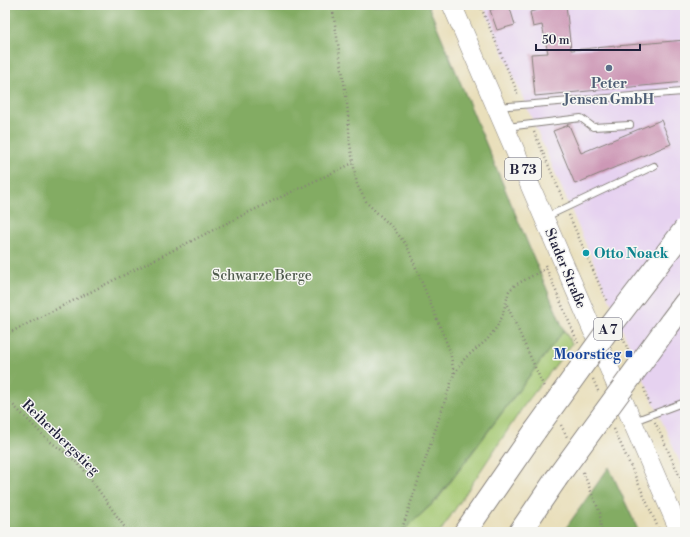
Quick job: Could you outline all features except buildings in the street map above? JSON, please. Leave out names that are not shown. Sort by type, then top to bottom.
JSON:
[{"type":"highway","name":"A 7","points":[[465,532],[610,327],[685,229]]},
{"type":"highway","points":[[520,532],[556,479],[685,303]]},
{"type":"main road","name":"Stader Straße","points":[[452,5],[544,218],[555,265],[633,422],[680,532]]},
{"type":"lane","points":[[496,107],[682,92],[685,94]]},
{"type":"lane","points":[[505,127],[581,118],[593,127],[630,125]]},
{"type":"lane","points":[[544,218],[654,166]]},
{"type":"lane","points":[[633,422],[685,402]]},
{"type":"path","points":[[332,5],[347,102],[353,163],[357,185],[367,203],[394,229],[407,246],[450,351],[454,374]]},
{"type":"path","points":[[480,5],[522,105]]},
{"type":"path","points":[[530,124],[609,306]]},
{"type":"path","points":[[5,335],[243,215],[353,163]]},
{"type":"path","points":[[544,261],[555,265]]},
{"type":"path","points":[[401,532],[454,374],[465,358],[487,340],[502,317],[509,292],[514,285],[555,265]]},
{"type":"path","points":[[555,265],[581,349]]},
{"type":"path","points":[[506,304],[543,385]]},
{"type":"path","points":[[621,334],[630,354]]},
{"type":"path","points":[[592,377],[601,398]]},
{"type":"path","name":"Reiherbergstieg","points":[[5,397],[47,439],[85,470],[128,532]]},
{"type":"path","points":[[612,425],[660,532]]},
{"type":"path","points":[[659,429],[685,488]]},
{"type":"path","points":[[587,483],[600,513],[601,532]]},
{"type":"shaded area","points":[[483,5],[685,5],[685,474],[661,419]]},
{"type":"green space","name":"Schwarze Berge","points":[[5,5],[428,5],[564,330],[436,500],[402,532],[5,532]]},
{"type":"green space","points":[[564,330],[572,344],[523,407],[440,532],[405,532],[406,528],[437,500]]},
{"type":"green space","points":[[609,467],[639,532],[563,532]]},
{"type":"place","name":"Peter Jensen GmbH","points":[[609,68]]},
{"type":"place","name":"Otto Noack","points":[[586,253]]},
{"type":"place","name":"Moorstieg","points":[[629,354]]}]
